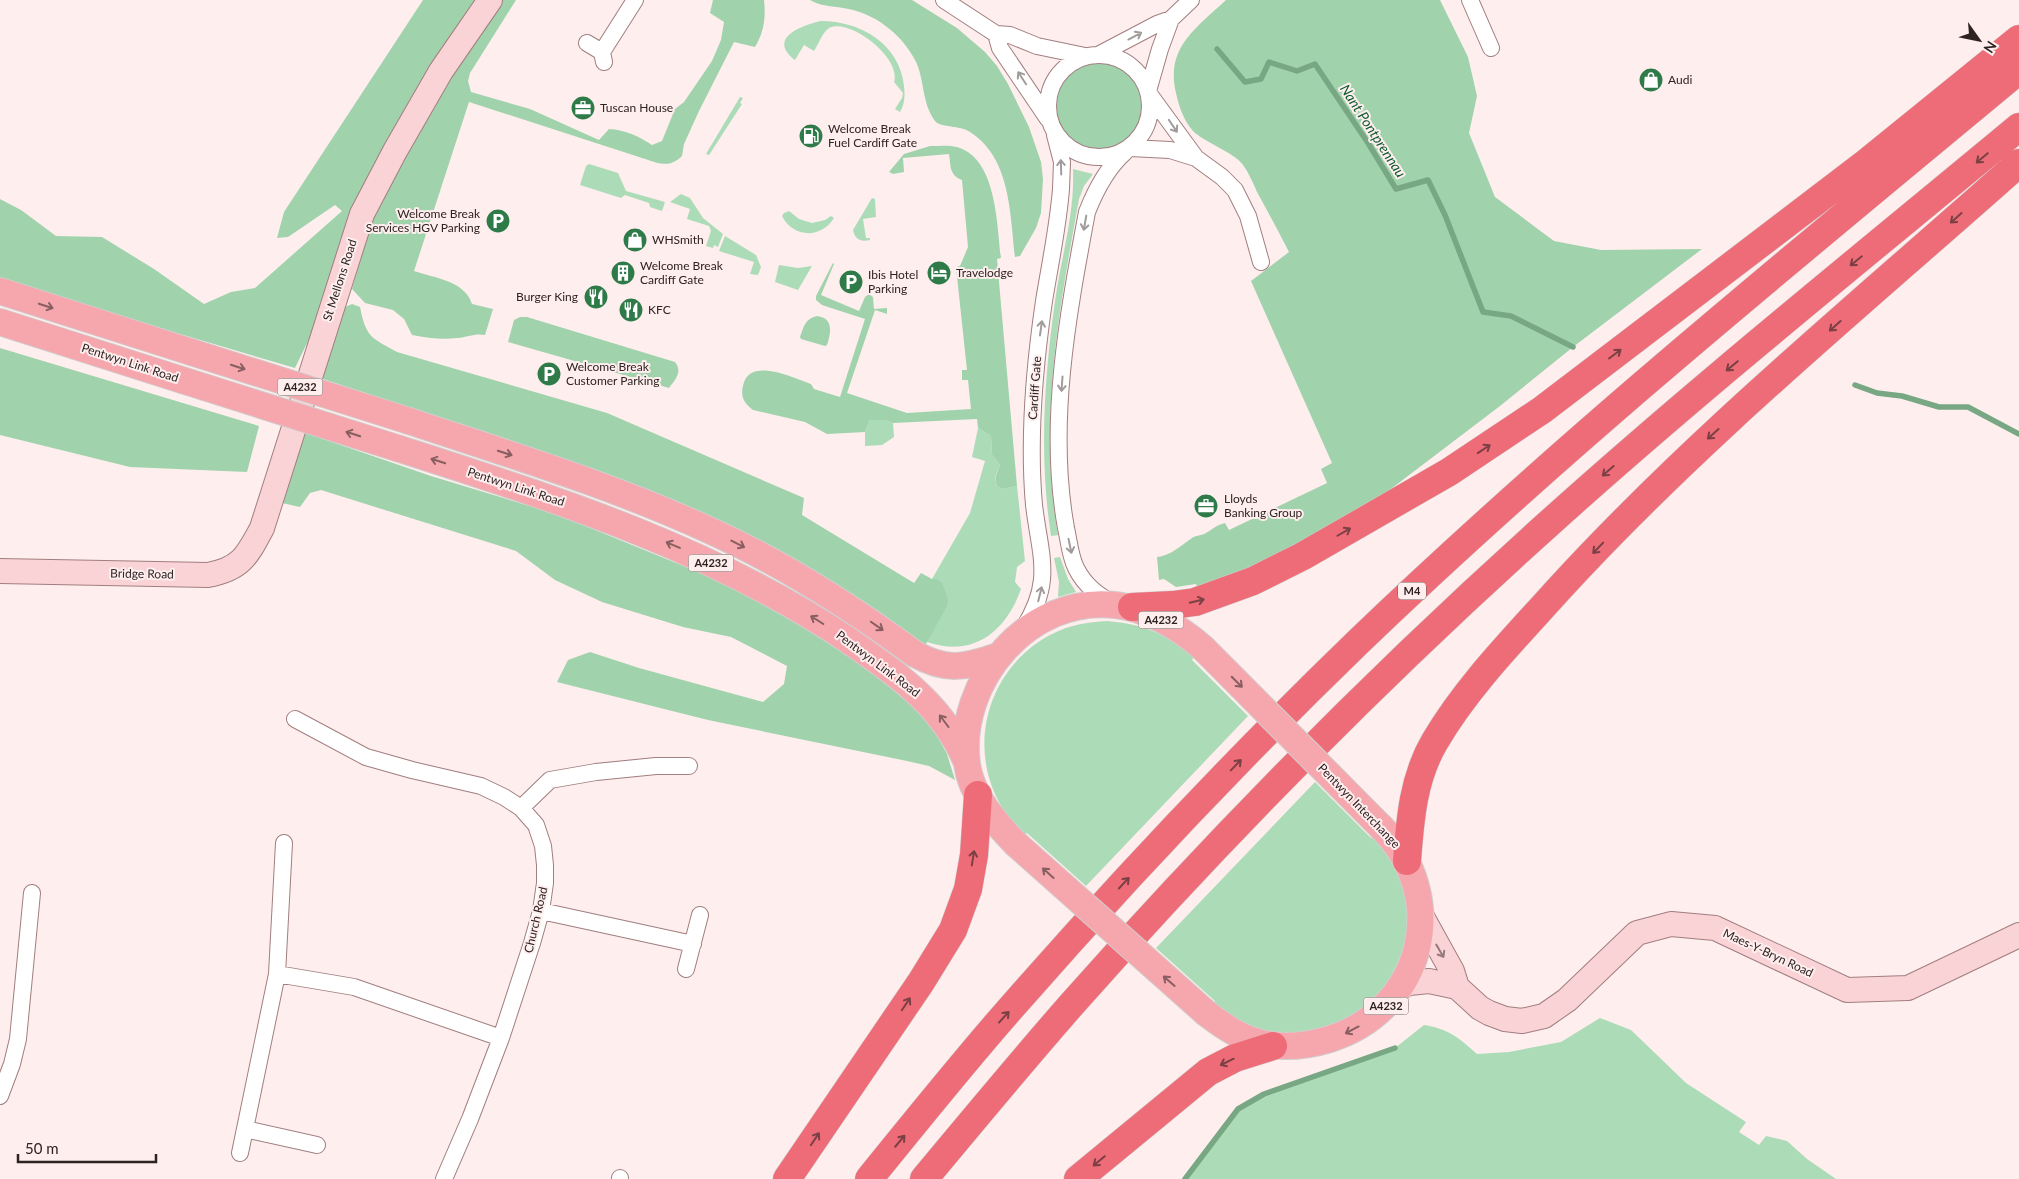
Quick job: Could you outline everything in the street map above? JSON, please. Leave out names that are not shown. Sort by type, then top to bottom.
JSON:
[{"type":"highway","points":[[1123,606],[1168,606],[1195,602],[1253,581],[1303,556],[1449,472],[1542,410],[1897,139],[2019,39]]},
{"type":"highway","name":"M4","points":[[869,1179],[996,1026],[1105,903],[1196,806],[1361,639],[1454,551],[1604,418],[1753,290],[2019,70]]},
{"type":"highway","points":[[924,1179],[1142,926],[1348,712],[1480,586],[1611,468],[1810,299],[2019,126]]},
{"type":"highway","points":[[1407,861],[1413,802],[1418,782],[1434,743],[1460,704],[1488,668],[1580,567],[1697,449],[2019,162]]},
{"type":"highway","points":[[787,1179],[921,982],[953,930],[968,889],[974,855],[978,795]]},
{"type":"highway","points":[[1078,1179],[1208,1072],[1235,1058],[1273,1046]]},
{"type":"main road","name":"St Mellons Road","points":[[262,528],[362,214],[395,151],[441,71],[490,0]]},
{"type":"main road","name":"A4232","points":[[0,292],[409,421],[627,495],[712,531],[828,594],[915,654],[931,662],[944,666],[958,667],[998,656]]},
{"type":"main road","name":"Pentwyn Link Road","points":[[0,322],[400,449],[566,504],[649,535],[713,564],[765,589],[862,650],[918,693],[946,723],[961,748],[967,763]]},
{"type":"main road","name":"Bridge Road","points":[[0,572],[208,575],[223,572],[240,563],[262,528]]},
{"type":"main road","name":"Pentwyn Interchange","points":[[1094,605],[1123,606],[1175,627],[1203,648],[1381,827],[1398,846],[1407,861],[1418,892],[1421,915],[1417,950],[1411,969],[1402,986],[1382,1009],[1365,1023],[1344,1035],[1307,1045],[1273,1046],[1238,1034],[1206,1013],[1016,844],[993,818],[978,795],[967,763],[969,725],[976,695],[998,656],[1018,637],[1038,622],[1064,611],[1094,605]]},
{"type":"main road","name":"Maes-Y-Bryn Road","points":[[1421,915],[1452,971],[1457,987],[1480,1008],[1505,1020],[1522,1021],[1544,1016],[1567,1000],[1637,933],[1671,924],[1715,928],[1847,990],[1908,988],[2019,935]]},
{"type":"main road","points":[[1402,986],[1409,983],[1429,982],[1457,987]]},
{"type":"street","points":[[587,43],[603,58],[635,0]]},
{"type":"street","points":[[944,0],[996,34],[1010,35],[1037,46],[1093,55],[1112,56],[1128,63],[1141,76],[1149,93],[1196,158],[1222,176],[1238,194],[1248,216],[1261,262]]},
{"type":"street","points":[[1123,606],[1090,588],[1073,560],[1062,500],[1060,419],[1066,339],[1087,212],[1092,198],[1113,163],[1144,132],[1150,114],[1149,93],[1160,49],[1172,19],[1191,0]]},
{"type":"street","points":[[1470,0],[1491,48]]},
{"type":"street","name":"Cardiff Gate","points":[[1048,119],[1048,96],[1054,80],[1066,67],[1172,19]]},
{"type":"street","name":"Cardiff Gate","points":[[996,34],[1000,48],[1048,119],[1055,135],[1062,162],[1060,197],[1036,360],[1031,434],[1032,477],[1043,579],[1039,599],[1018,637]]},
{"type":"street","name":"Cardiff Gate","points":[[1055,135],[1067,148],[1080,155],[1094,158],[1110,157],[1127,150],[1170,150],[1196,158]]},
{"type":"street","name":"Church Road","points":[[295,719],[366,757],[481,786],[504,797],[521,808],[536,825],[543,846],[546,883],[532,943],[501,1038],[473,1112],[444,1179]]},
{"type":"street","points":[[521,808],[550,780],[596,772],[656,766],[689,766]]},
{"type":"street","points":[[240,1153],[277,974],[284,843]]},
{"type":"street","points":[[0,1096],[6,1063],[18,1039],[32,893]]},
{"type":"street","points":[[541,911],[693,944]]},
{"type":"street","points":[[686,969],[700,915]]},
{"type":"street","points":[[277,974],[354,987],[501,1038]]},
{"type":"street","points":[[245,1129],[318,1144]]},
{"type":"green space","points":[[423,0],[485,0],[327,302],[295,368],[0,278],[0,199],[21,210],[56,236],[102,237],[154,269],[204,304],[231,292],[255,288],[342,211],[335,205],[288,237],[277,238],[284,212]]},
{"type":"green space","points":[[493,0],[516,0],[470,73],[468,81],[471,92],[530,109],[599,140],[609,129],[632,134],[652,145],[662,141],[675,109],[684,102],[712,61],[721,40],[724,22],[710,13],[713,0],[764,0],[765,13],[762,30],[755,47],[734,42],[699,111],[684,144],[682,156],[672,163],[656,163],[469,102],[414,271],[440,278],[456,285],[463,290],[472,304],[493,309],[485,335],[478,334],[446,339],[412,335],[404,319],[393,310],[365,303],[352,289],[376,207]]},
{"type":"green space","points":[[810,0],[912,0],[957,28],[985,52],[997,66],[1029,127],[1041,162],[1043,179],[1041,213],[1036,228],[1020,256],[1015,257],[1006,188],[994,157],[984,143],[970,132],[961,128],[942,125],[935,121],[927,106],[918,67],[902,41],[885,25],[865,14],[854,10],[822,5]]},
{"type":"green space","points":[[1226,0],[1440,0],[1468,57],[1477,96],[1469,133],[1495,197],[1554,241],[1601,250],[1702,249],[1375,501],[1262,562],[1198,589],[1196,584],[1176,587],[1164,579],[1159,580],[1157,557],[1171,552],[1194,537],[1204,534],[1219,525],[1225,523],[1229,530],[1327,483],[1321,469],[1332,463],[1251,281],[1289,252],[1243,165],[1239,160],[1193,131],[1182,114],[1176,93],[1175,63],[1179,51],[1194,30]]},
{"type":"green space","points":[[821,21],[850,25],[863,30],[886,47],[895,58],[901,71],[904,96],[900,112],[895,109],[903,93],[894,82],[894,72],[890,61],[872,41],[860,34],[848,28],[838,26],[829,28],[814,51],[804,45],[795,60],[787,52],[784,45],[790,34],[797,29]]},
{"type":"green space","points":[[1099,63],[1115,67],[1129,76],[1138,90],[1142,106],[1138,122],[1129,136],[1115,145],[1099,149],[1083,145],[1069,136],[1060,122],[1056,106],[1060,90],[1069,76],[1083,67]]},
{"type":"green space","points":[[740,97],[743,98],[740,103],[742,104],[709,155],[706,154]]},
{"type":"green space","points":[[930,146],[954,146],[970,154],[980,164],[993,195],[1001,258],[997,259],[1017,486],[1003,489],[998,487],[996,478],[1000,465],[992,455],[991,436],[978,428],[977,419],[893,423],[886,420],[870,420],[865,432],[827,434],[805,422],[753,410],[743,397],[742,390],[747,377],[754,372],[762,371],[783,374],[811,384],[814,389],[840,397],[865,319],[822,305],[816,300],[816,296],[833,263],[821,295],[859,311],[865,297],[869,294],[873,297],[874,309],[887,308],[887,314],[875,310],[847,393],[907,413],[971,409],[968,380],[962,380],[962,370],[967,370],[956,267],[960,266],[968,247],[962,180],[953,173],[949,154],[903,158],[904,172],[893,174],[889,172],[904,154]]},
{"type":"green space","points":[[589,164],[618,173],[626,191],[665,202],[662,211],[650,207],[649,203],[625,195],[621,198],[580,185],[586,166]]},
{"type":"green space","points":[[1073,169],[1093,174],[1084,186],[1079,199],[1058,324],[1051,408],[1050,451],[1052,493],[1058,535],[1051,536],[1045,477],[1044,418],[1055,301],[1072,203]]},
{"type":"green space","points":[[681,194],[690,198],[703,218],[723,234],[718,247],[714,245],[713,248],[706,246],[711,231],[709,226],[687,219],[690,209],[670,202]]},
{"type":"green space","points":[[872,198],[875,199],[876,217],[863,219],[866,238],[870,238],[870,240],[864,241],[855,236],[853,230]]},
{"type":"green space","points":[[789,211],[799,219],[812,223],[825,220],[831,216],[834,218],[822,230],[807,233],[800,232],[793,229],[782,216]]},
{"type":"green space","points":[[725,236],[756,255],[761,267],[758,275],[750,274],[754,262],[719,251]]},
{"type":"green space","points":[[779,265],[798,268],[812,266],[798,290],[775,282]]},
{"type":"green space","points":[[352,304],[360,307],[365,325],[371,336],[397,352],[607,413],[804,498],[802,515],[914,583],[921,573],[942,583],[948,598],[947,606],[925,646],[808,567],[758,539],[483,432],[320,378],[345,307]]},
{"type":"green space","points":[[817,316],[822,317],[829,323],[830,331],[827,345],[825,346],[801,339],[800,337],[807,321]]},
{"type":"green space","points":[[520,317],[527,317],[675,362],[678,369],[677,376],[669,388],[508,342],[514,320]]},
{"type":"green space","points":[[0,348],[259,426],[247,472],[130,467],[0,435]]},
{"type":"green space","points":[[870,420],[886,420],[893,423],[894,437],[882,445],[865,446],[865,432]]},
{"type":"green space","points":[[978,428],[991,436],[992,455],[1000,465],[995,478],[998,487],[1003,489],[1017,486],[1025,561],[1017,567],[1015,582],[1021,589],[1007,617],[986,637],[973,643],[959,646],[944,646],[927,642],[948,598],[943,588],[932,579],[970,513],[985,461],[972,457]]},
{"type":"green space","points":[[303,432],[431,476],[556,514],[745,591],[795,620],[901,692],[929,721],[947,754],[955,780],[929,766],[708,720],[557,682],[568,660],[590,652],[639,668],[763,702],[784,684],[787,666],[731,637],[683,627],[602,602],[555,580],[516,551],[321,490],[310,493],[300,507],[282,503]]},
{"type":"green space","points":[[1060,557],[1068,579],[1076,592],[1058,597],[1059,582],[1054,558]]},
{"type":"green space","points":[[1107,621],[1144,628],[1174,642],[1194,657],[1192,660],[1248,716],[1086,886],[1027,833],[1024,835],[1004,811],[989,779],[985,754],[985,730],[990,707],[1000,685],[1013,665],[1031,648],[1065,628]]},
{"type":"green space","points":[[1315,782],[1371,838],[1373,836],[1386,854],[1403,888],[1407,906],[1407,925],[1404,943],[1390,978],[1366,1006],[1343,1020],[1320,1029],[1309,1032],[1274,1033],[1235,1018],[1213,1004],[1215,1001],[1156,948]]},
{"type":"green space","points":[[1600,1018],[1631,1030],[1686,1083],[1746,1122],[1739,1132],[1759,1145],[1766,1136],[1787,1141],[1807,1159],[1836,1179],[1185,1179],[1238,1109],[1264,1094],[1395,1048],[1424,1025],[1453,1035],[1477,1054],[1509,1052],[1561,1042]]},
{"type":"waterway","name":"Nant Pontprennau","points":[[1217,49],[1245,82],[1261,79],[1269,62],[1297,71],[1315,64],[1368,143],[1396,189],[1428,180],[1445,215],[1483,312],[1511,316],[1573,347]]},
{"type":"waterway","name":"Nant Pontprennau","points":[[1855,385],[1877,393],[1902,396],[1939,407],[1968,407],[2019,434]]},
{"type":"waterway","points":[[1185,1179],[1238,1109],[1264,1094],[1395,1048]]},
{"type":"place","name":"Audi","points":[[1651,80]]},
{"type":"place","name":"Tuscan House","points":[[583,108]]},
{"type":"place","name":"Welcome Break Fuel Cardiff Gate","points":[[811,136]]},
{"type":"place","name":"Welcome Break Services HGV Parking","points":[[498,221]]},
{"type":"place","name":"WHSmith","points":[[635,240]]},
{"type":"place","name":"Welcome Break Cardiff Gate","points":[[623,273]]},
{"type":"place","name":"Travelodge","points":[[939,273]]},
{"type":"place","name":"Ibis Hotel Parking","points":[[851,282]]},
{"type":"place","name":"Burger King","points":[[596,297]]},
{"type":"place","name":"KFC","points":[[631,310]]},
{"type":"place","name":"Welcome Break Customer Parking","points":[[549,374]]},
{"type":"place","name":"Lloyds Banking Group","points":[[1206,506]]}]
